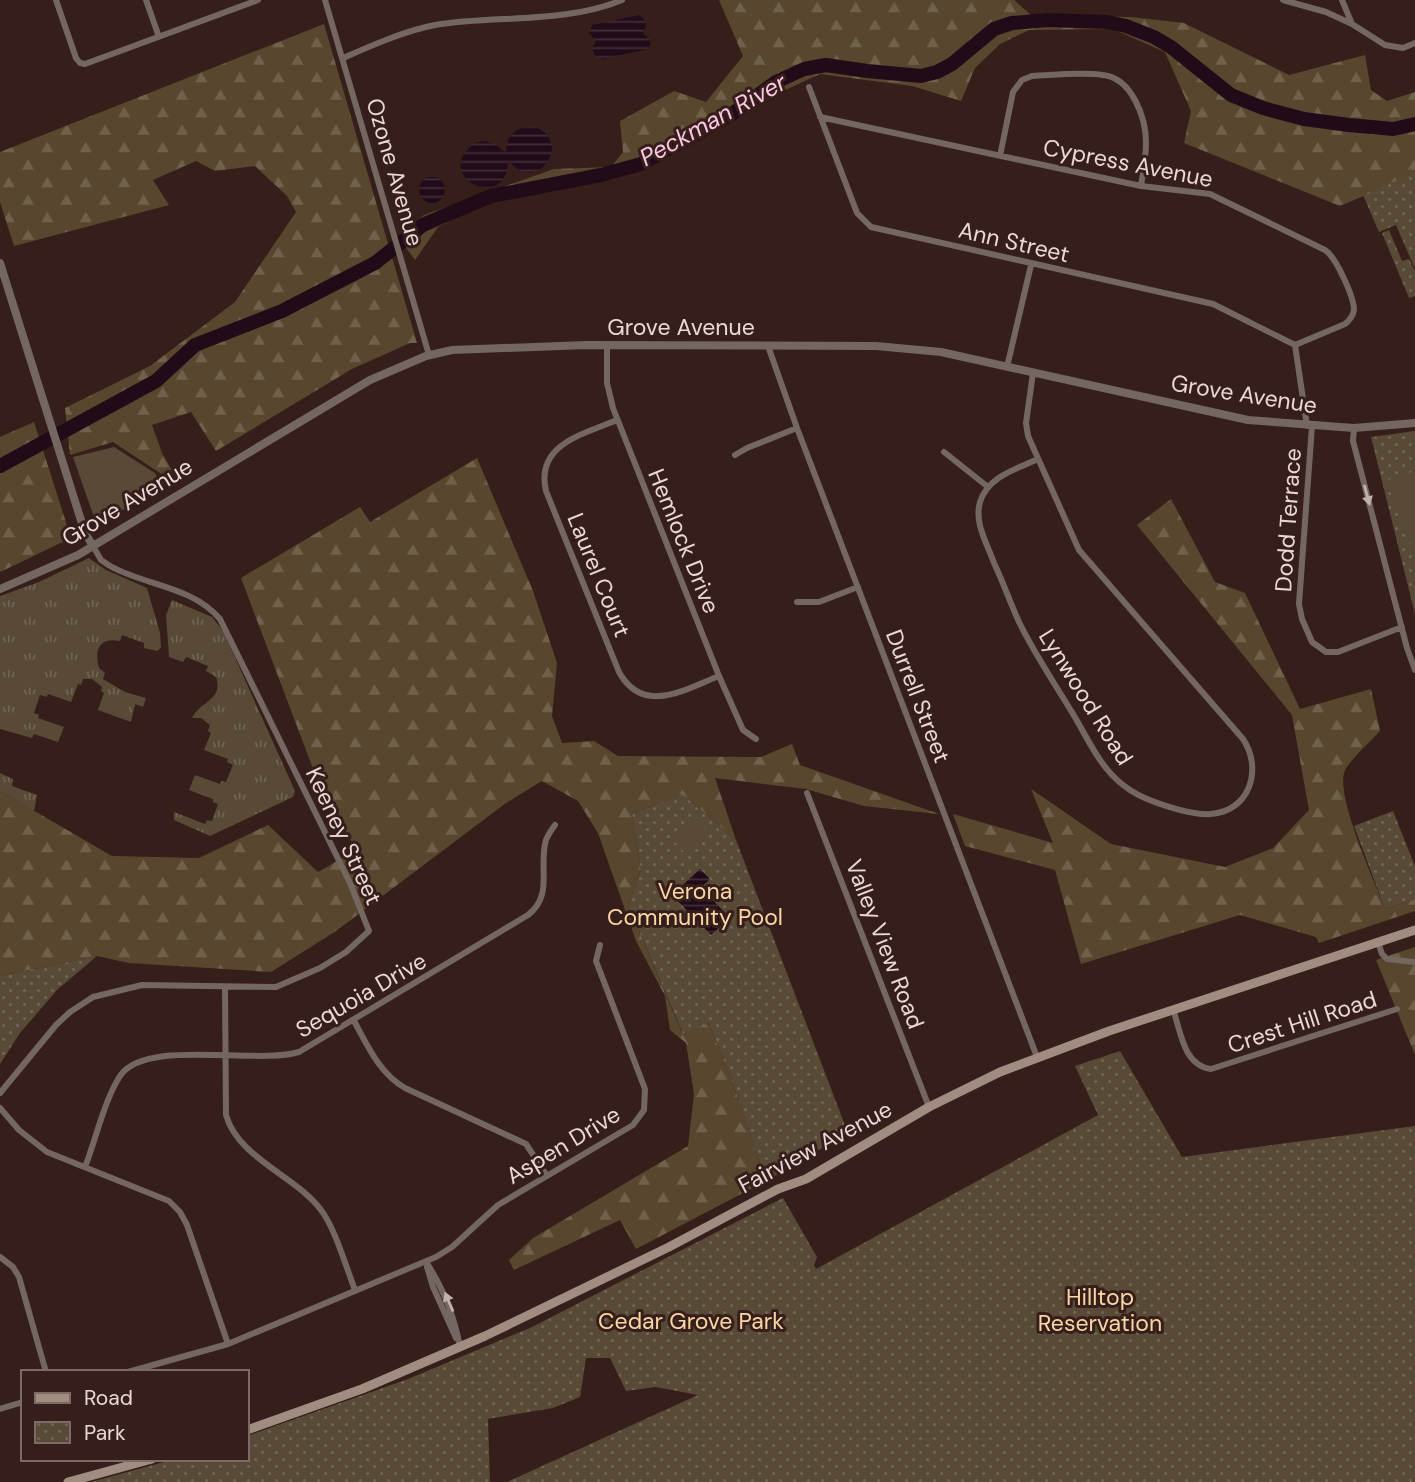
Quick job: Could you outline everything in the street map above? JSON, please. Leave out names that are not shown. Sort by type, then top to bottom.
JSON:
[{"type":"main road","name":"Fairview Avenue","points":[[248,1430],[362,1389],[460,1347],[645,1259],[778,1189],[806,1180],[929,1107],[1000,1072],[1173,1009],[1415,930]]},
{"type":"main road","points":[[68,1482],[145,1461]]},
{"type":"street","points":[[56,0],[80,63],[88,63],[258,0]]},
{"type":"street","points":[[146,0],[159,37]]},
{"type":"street","points":[[234,0],[237,8]]},
{"type":"street","name":"Ozone Avenue","points":[[325,0],[429,355]]},
{"type":"street","points":[[343,58],[426,27],[547,16],[600,7],[622,0]]},
{"type":"street","points":[[1283,0],[1326,12],[1352,24],[1385,46],[1403,48],[1415,43]]},
{"type":"street","points":[[1342,0],[1352,24]]},
{"type":"street","points":[[1000,156],[1013,92],[1021,80],[1032,76],[1104,75],[1120,82],[1129,91],[1144,125],[1146,142],[1141,186]]},
{"type":"street","name":"Ann Street","points":[[809,87],[857,213],[867,225],[1031,265],[1213,304],[1295,345]]},
{"type":"street","name":"Cypress Avenue","points":[[820,117],[1141,186],[1210,194],[1330,253],[1336,260],[1353,306],[1353,314],[1345,324],[1295,345]]},
{"type":"street","points":[[0,263],[85,533],[93,546]]},
{"type":"street","points":[[1007,367],[1031,265]]},
{"type":"street","name":"Grove Avenue","points":[[0,589],[93,546],[347,392],[429,355],[452,350],[607,345],[876,346],[941,352],[1248,419],[1354,428],[1415,423]]},
{"type":"street","name":"Hemlock Drive","points":[[607,345],[608,393],[617,420],[719,676],[743,730],[756,739]]},
{"type":"street","points":[[1295,345],[1310,426]]},
{"type":"street","name":"Durrell Street","points":[[768,346],[1037,1057]]},
{"type":"street","name":"Lynwood Road","points":[[988,487],[979,505],[979,525],[1020,624],[1107,770],[1129,789],[1148,799],[1205,814],[1219,813],[1231,808],[1244,797],[1252,782],[1253,763],[1247,744],[1079,550],[1028,436],[1026,423],[1033,373]]},
{"type":"street","name":"Laurel Court","points":[[617,420],[557,448],[549,458],[545,471],[546,491],[619,672],[626,682],[640,693],[659,697],[672,695],[719,676]]},
{"type":"street","name":"Dodd Terrace","points":[[1310,426],[1300,598],[1301,614],[1312,642],[1322,651],[1334,652],[1402,627]]},
{"type":"street","points":[[735,455],[797,428]]},
{"type":"street","points":[[1354,428],[1353,441],[1415,670]]},
{"type":"street","points":[[944,452],[988,487],[999,477],[1038,459]]},
{"type":"street","name":"Keeney Street","points":[[0,1093],[56,1025],[69,1012],[93,997],[142,985],[276,987],[320,968],[369,931],[350,883],[220,619],[208,606],[193,597],[110,566],[101,559],[93,546]]},
{"type":"street","points":[[797,602],[819,602],[858,587]]},
{"type":"street","name":"Valley View Road","points":[[807,793],[929,1107]]},
{"type":"street","name":"Sequoia Drive","points":[[85,1167],[113,1090],[122,1073],[128,1068],[149,1057],[159,1056],[292,1054],[354,1021],[535,909],[543,893],[546,840],[555,825]]},
{"type":"street","points":[[1378,942],[1387,959],[1415,962]]},
{"type":"street","name":"Aspen Drive","points":[[135,1370],[228,1344],[426,1262],[452,1247],[498,1205],[633,1125],[645,1105],[645,1089],[596,961],[600,945]]},
{"type":"street","points":[[225,987],[226,1115],[232,1130],[242,1142],[321,1209],[355,1290]]},
{"type":"street","name":"Crest Hill Road","points":[[1173,1009],[1188,1055],[1198,1065],[1211,1069],[1397,1009]]},
{"type":"street","points":[[354,1021],[377,1063],[393,1080],[526,1144],[547,1176]]},
{"type":"street","points":[[0,1108],[33,1143],[47,1153],[169,1201],[180,1212],[187,1225],[228,1344]]},
{"type":"street","points":[[0,1257],[13,1267],[19,1277],[45,1370]]},
{"type":"street","points":[[426,1262],[433,1287],[460,1347]]},
{"type":"street","points":[[0,1409],[21,1403]]},
{"type":"green space","points":[[719,0],[1014,0],[1031,15],[1131,17],[1184,23],[1289,75],[1365,55],[1371,90],[1387,101],[1415,92],[1415,174],[1340,206],[1184,143],[1191,111],[1165,52],[1113,29],[1029,30],[1000,44],[975,68],[961,101],[912,86],[820,74],[746,108],[638,171],[489,201],[438,227],[415,260],[399,238],[424,215],[554,169],[611,167],[623,152],[620,121],[674,91],[706,102],[743,56]]},
{"type":"green space","points":[[324,24],[417,343],[410,343],[352,369],[216,451],[191,412],[152,425],[162,453],[174,474],[169,479],[113,442],[70,455],[65,408],[150,366],[235,302],[296,212],[287,196],[255,166],[215,171],[196,161],[153,180],[169,205],[14,246],[0,202],[0,152]]},
{"type":"green space","points":[[1415,173],[1415,269],[1396,225],[1379,232],[1363,195]]},
{"type":"green space","points":[[1389,230],[1402,261],[1409,259],[1415,271],[1415,296],[1409,298],[1382,233]]},
{"type":"green space","points":[[34,422],[71,538],[0,572],[0,437]]},
{"type":"green space","points":[[1415,431],[1415,614],[1371,437]]},
{"type":"green space","points":[[114,447],[155,473],[164,490],[96,523],[73,457]]},
{"type":"green space","points":[[477,458],[533,591],[557,663],[552,716],[562,743],[594,741],[618,756],[761,757],[792,744],[800,765],[939,814],[864,806],[806,789],[715,778],[736,840],[682,794],[632,814],[641,870],[628,905],[682,1033],[709,1023],[766,1181],[636,1249],[620,1220],[514,1270],[509,1260],[533,1238],[688,1146],[694,1094],[686,1043],[670,1030],[665,996],[636,941],[598,833],[578,801],[542,781],[506,803],[336,931],[271,972],[129,963],[97,956],[0,976],[0,791],[112,856],[199,858],[268,825],[318,872],[356,850],[315,774],[241,578],[360,507],[370,522]]},
{"type":"green space","points":[[1415,471],[1415,557],[1388,480]]},
{"type":"green space","points":[[1171,499],[1215,582],[1245,593],[1300,709],[1371,689],[1380,731],[1346,768],[1343,785],[1346,802],[1385,909],[1415,899],[1415,911],[1319,943],[1316,937],[1240,915],[1081,964],[1055,870],[965,846],[953,814],[1053,843],[1031,789],[1111,844],[1225,867],[1273,848],[1309,810],[1292,715],[1137,525]]},
{"type":"green space","points":[[89,558],[106,570],[147,588],[160,633],[161,648],[157,651],[144,648],[144,643],[122,635],[120,641],[103,643],[97,656],[99,668],[105,673],[103,679],[125,692],[146,698],[143,707],[135,704],[131,722],[98,710],[104,693],[101,691],[102,687],[92,679],[83,679],[81,685],[78,684],[71,702],[48,694],[47,697],[40,695],[34,713],[39,715],[38,718],[64,727],[58,742],[34,734],[32,738],[0,729],[0,596],[39,582]]},
{"type":"green space","points":[[172,600],[212,617],[223,631],[295,791],[293,797],[210,836],[174,820],[174,812],[205,824],[207,820],[212,821],[218,804],[213,802],[213,799],[189,790],[195,775],[220,784],[221,781],[226,782],[233,765],[227,762],[228,759],[204,750],[211,733],[208,731],[210,725],[201,718],[192,718],[217,691],[216,677],[206,671],[208,666],[186,657],[183,662],[169,657],[166,615]]},
{"type":"green space","points":[[0,773],[13,779],[12,786],[37,795],[34,811],[0,791]]},
{"type":"green space","name":"Verona Community Pool","points":[[682,794],[736,840],[848,1133],[766,1181],[709,1023],[683,1034],[628,905],[641,870],[632,814]]},
{"type":"green space","points":[[1393,811],[1415,866],[1415,899],[1385,909],[1354,826]]},
{"type":"green space","points":[[696,820],[707,832],[685,853],[674,841]]},
{"type":"green space","points":[[1415,947],[1415,1055],[1376,960]]},
{"type":"green space","points":[[97,956],[57,990],[20,1033],[0,1064],[0,976]]},
{"type":"green space","name":"Hilltop Reservation","points":[[1120,1051],[1182,1157],[1415,1126],[1415,1482],[507,1482],[698,1395],[656,1387],[626,1391],[610,1358],[586,1358],[580,1397],[553,1408],[488,1419],[490,1482],[91,1482],[168,1461],[248,1461],[248,1436],[408,1379],[532,1327],[783,1198],[817,1257],[814,1265],[816,1269],[1098,1115],[1075,1066]]},
{"type":"shaded area","points":[[640,15],[647,23],[643,33],[651,41],[648,49],[603,59],[595,56],[592,48],[596,41],[589,33],[592,25]]},
{"type":"shaded area","points":[[530,126],[544,132],[551,141],[552,151],[541,169],[531,172],[519,170],[508,160],[505,176],[498,185],[487,188],[467,180],[461,161],[468,149],[483,141],[498,146],[506,154],[507,143],[512,135],[519,129]]},
{"type":"shaded area","points":[[432,177],[441,181],[445,190],[441,199],[432,203],[423,199],[419,190],[423,181]]},
{"type":"shaded area","points":[[700,869],[710,879],[701,888],[730,918],[711,935],[672,895]]},
{"type":"waterway","name":"Peckman River","points":[[0,466],[156,381],[195,345],[282,311],[375,263],[423,225],[491,196],[601,175],[641,164],[732,114],[776,82],[804,69],[826,65],[921,76],[952,64],[994,29],[1012,23],[1047,20],[1107,22],[1154,37],[1171,47],[1231,95],[1263,108],[1304,119],[1349,125],[1393,129],[1415,124]]},
{"type":"park label","name":"Cedar Grove Park","points":[[691,1321]]}]
